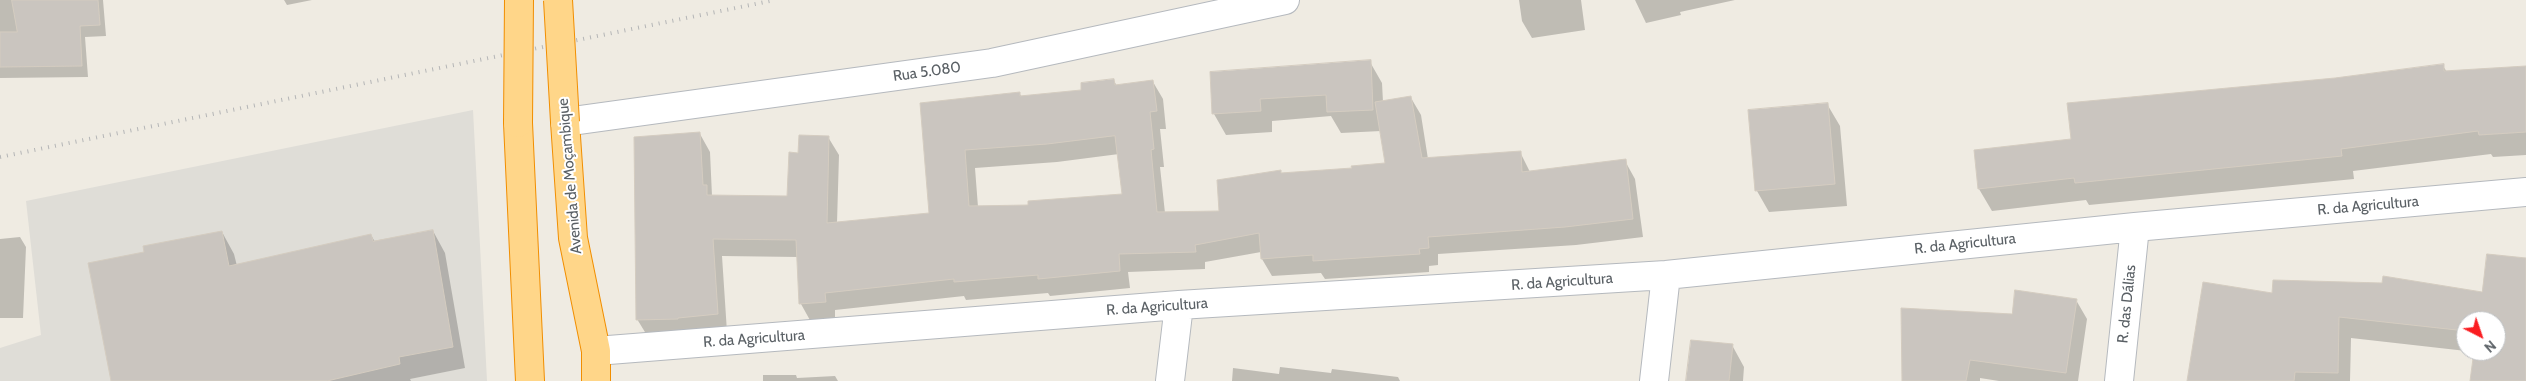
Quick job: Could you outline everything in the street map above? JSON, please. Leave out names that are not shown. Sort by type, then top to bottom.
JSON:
[{"type":"highway","points":[[519,0],[518,123],[530,381]]},
{"type":"highway","name":"Avenida de Moçambique","points":[[558,0],[573,238],[596,351],[596,381]]},
{"type":"street","name":"Rua 5.080","points":[[565,122],[992,63],[1285,0]]},
{"type":"street","name":"R. da Agricultura","points":[[596,351],[1179,306],[1666,275],[2135,227],[2526,192]]},
{"type":"street","name":"R. das Dálias","points":[[2119,381],[2135,227]]},
{"type":"street","points":[[1654,381],[1666,275]]},
{"type":"street","points":[[1170,381],[1179,306]]},
{"type":"shaded area","points":[[473,110],[487,381],[0,381],[0,348],[41,335],[26,201]]},
{"type":"building","points":[[12,0],[98,0],[100,25],[80,26],[82,66],[0,67],[0,32],[17,32]]},
{"type":"building","points":[[1371,60],[1373,110],[1327,112],[1326,95],[1260,99],[1261,111],[1212,114],[1210,72]]},
{"type":"building","points":[[2444,64],[2444,71],[2526,66],[2526,132],[2479,135],[2478,131],[2341,149],[2342,156],[2075,183],[2074,178],[1978,189],[1974,150],[2071,139],[2067,103],[2335,78]]},
{"type":"building","points":[[1114,79],[1115,85],[1153,80],[1157,111],[1150,112],[1154,149],[1151,150],[1157,212],[1219,211],[1217,180],[1281,170],[1281,173],[1352,168],[1351,166],[1385,163],[1375,102],[1411,96],[1422,158],[1521,151],[1522,172],[1626,159],[1633,219],[1565,227],[1428,237],[1429,248],[1419,249],[1420,254],[1313,261],[1313,255],[1261,259],[1259,233],[1195,245],[1196,252],[1119,254],[1120,271],[1038,279],[1038,275],[954,282],[954,279],[825,293],[826,302],[799,304],[796,240],[713,239],[718,314],[678,319],[636,320],[634,137],[700,132],[703,185],[707,185],[707,195],[787,196],[789,152],[798,153],[799,135],[829,136],[827,223],[929,213],[920,103],[1020,92],[1020,96],[1081,90],[1081,83]],"holes":[[[1115,136],[1122,194],[1028,201],[1028,205],[969,206],[965,150],[1047,144]]]},
{"type":"building","points":[[1828,103],[1835,184],[1755,191],[1748,110]]},
{"type":"building","points":[[433,230],[453,347],[399,357],[400,364],[327,381],[111,381],[88,263],[144,252],[143,246],[222,231],[229,266],[371,234],[373,241]]},
{"type":"building","points":[[2487,254],[2526,258],[2526,381],[2470,381],[2473,361],[2506,361],[2506,311],[2456,311],[2456,330],[2339,317],[2338,373],[2295,372],[2294,381],[2187,381],[2203,282],[2272,293],[2273,280],[2382,283],[2383,276],[2482,292]]},
{"type":"building","points":[[2015,290],[2077,299],[2066,373],[1970,360],[1966,381],[1902,381],[1901,308],[2012,314]]},
{"type":"building","points":[[1691,340],[1733,344],[1729,381],[1686,381]]},
{"type":"railway","points":[[0,157],[775,0]]}]
